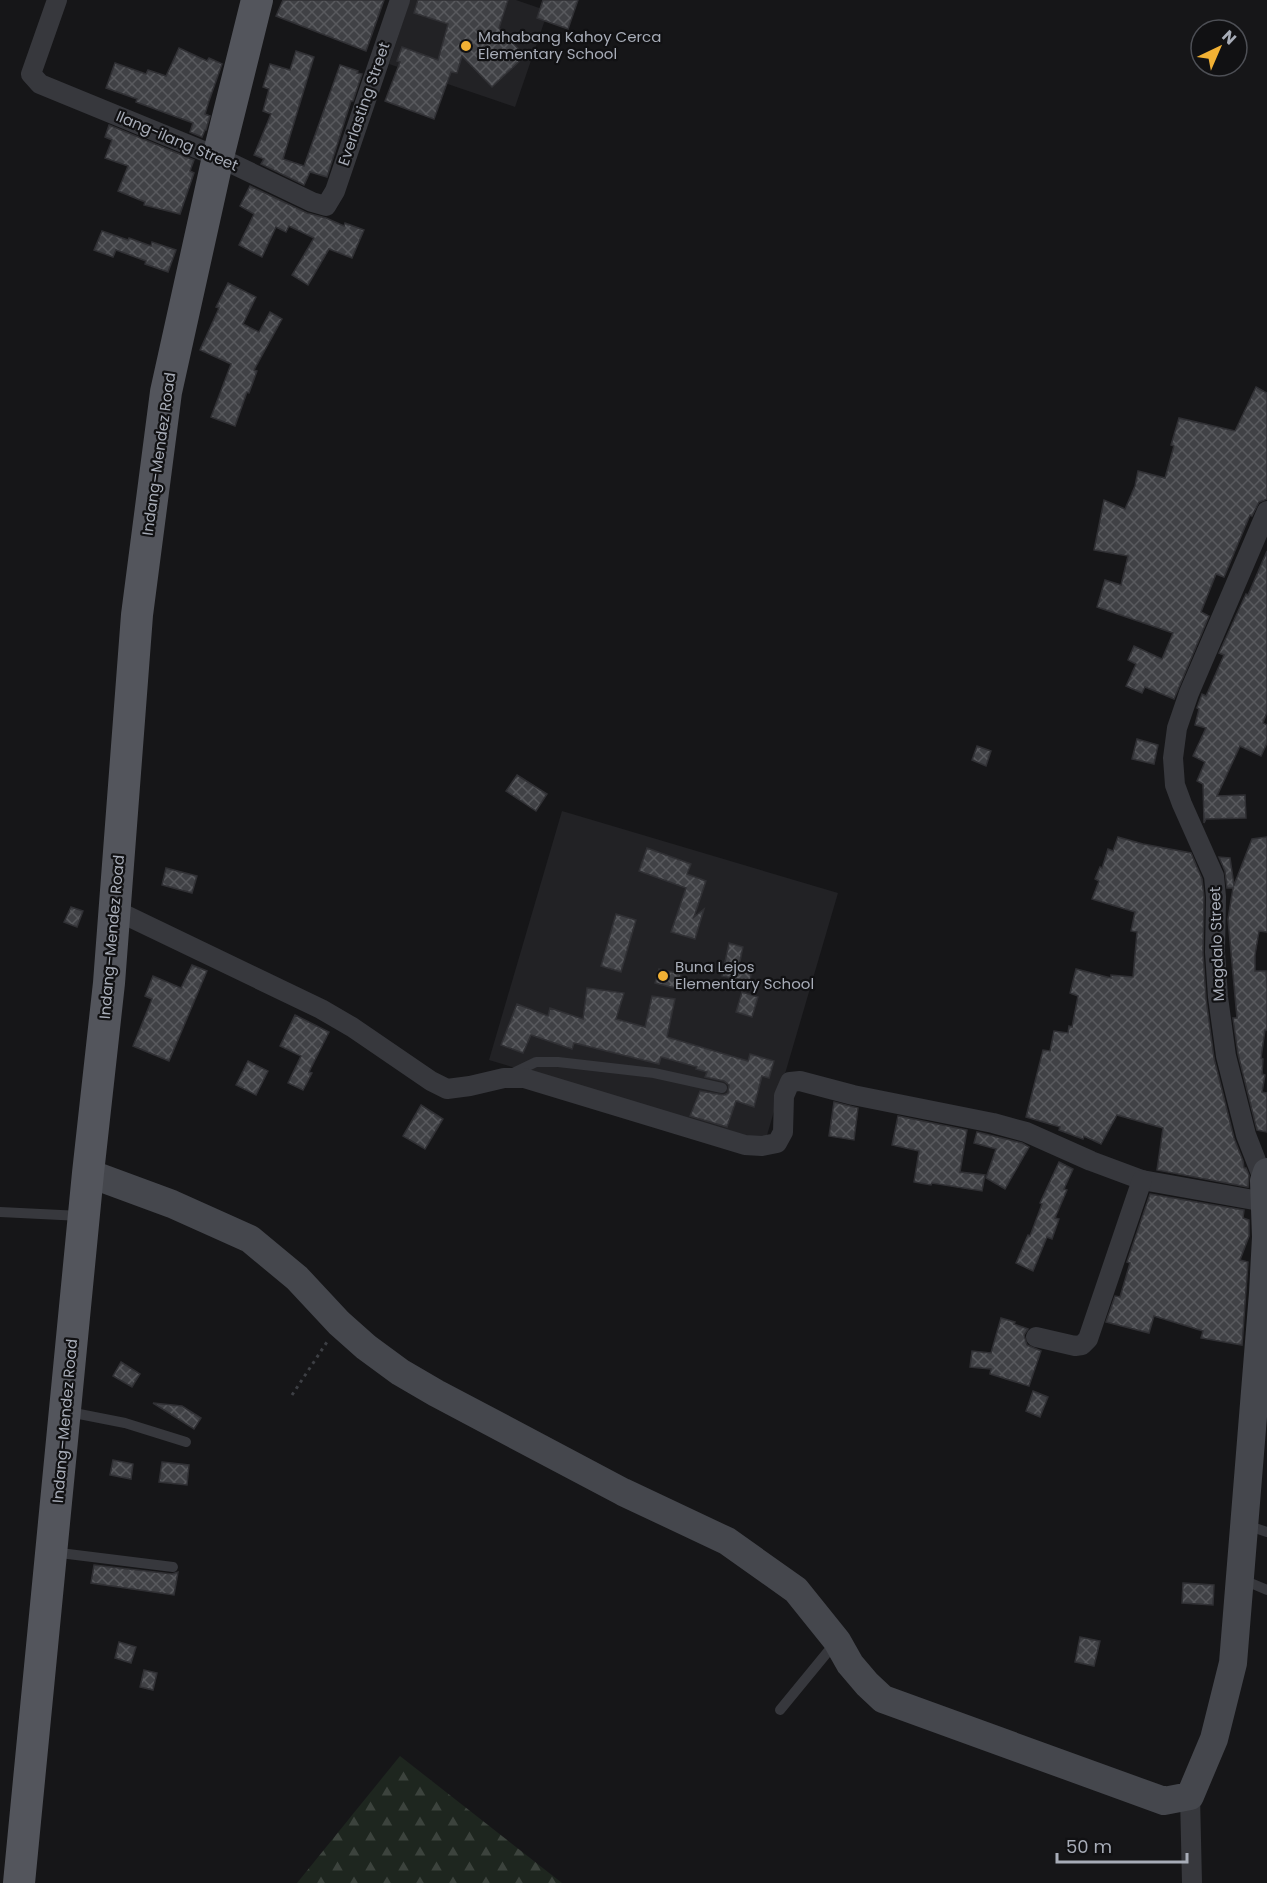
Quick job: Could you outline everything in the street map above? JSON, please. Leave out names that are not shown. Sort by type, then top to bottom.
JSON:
[{"type":"main road","name":"Indang–Mendez Road","points":[[19,1883],[88,1173],[109,983],[137,615],[166,392],[218,157],[257,0]]},
{"type":"street","name":"Ilang-ilang Street","points":[[57,0],[31,74],[40,84],[218,157],[312,202],[326,206]]},
{"type":"street","name":"Everlasting Street","points":[[326,206],[334,191],[400,0]]},
{"type":"street","name":"Magdalo Street","points":[[1265,1185],[1246,1135],[1226,1056],[1215,963],[1214,876],[1175,785],[1173,758],[1177,728],[1190,693],[1266,514]]},
{"type":"street","points":[[115,910],[321,1010],[352,1027],[430,1081],[447,1089],[504,1078],[524,1078],[746,1145],[762,1146],[777,1143],[783,1132],[784,1096],[790,1082],[800,1081],[853,1095],[993,1123],[1026,1132],[1091,1161],[1142,1180],[1265,1185],[1266,1237],[1255,1528],[1240,1579],[1233,1663],[1214,1739],[1190,1796],[1192,1883]]},
{"type":"street","points":[[88,1173],[172,1204],[250,1239],[297,1278],[339,1323],[366,1347],[400,1372],[623,1492],[727,1541],[796,1590],[837,1641],[850,1664],[883,1699],[1164,1801],[1190,1796]]},
{"type":"street","points":[[1036,1337],[1075,1346],[1082,1345],[1088,1339],[1142,1180]]},
{"type":"lane","points":[[504,1078],[536,1062],[558,1062],[654,1073],[722,1088]]},
{"type":"lane","points":[[0,1212],[84,1216]]},
{"type":"lane","points":[[65,1411],[125,1423],[186,1442]]},
{"type":"lane","points":[[52,1551],[172,1567]]},
{"type":"lane","points":[[1240,1579],[1267,1590]]},
{"type":"lane","points":[[780,1710],[837,1641]]},
{"type":"path","points":[[292,1395],[339,1323]]},
{"type":"shaded area","name":"Mahabang Kahoy Cerca Elementary School","points":[[410,0],[516,0],[548,11],[515,107],[389,64]]},
{"type":"shaded area","name":"Buna Lejos Elementary School","points":[[562,811],[838,893],[765,1142],[489,1060]]},
{"type":"green space","points":[[400,1756],[562,1883],[297,1883]]},
{"type":"building","points":[[283,0],[384,0],[366,51],[276,16]]},
{"type":"building","points":[[418,0],[508,0],[499,28],[525,56],[492,87],[462,56],[457,73],[451,72],[434,119],[385,101],[400,62],[397,61],[402,47],[438,60],[448,24],[414,13]]},
{"type":"building","points":[[543,0],[578,0],[568,29],[537,18]]},
{"type":"building","points":[[179,48],[207,61],[209,58],[222,64],[205,114],[210,116],[202,137],[190,132],[193,123],[106,88],[115,63],[146,74],[148,70],[166,76]]},
{"type":"building","points":[[296,51],[314,57],[283,159],[304,166],[340,65],[362,74],[327,177],[310,172],[304,185],[261,164],[264,159],[254,155],[271,114],[263,111],[269,89],[263,87],[270,64],[290,70]]},
{"type":"building","points":[[109,125],[194,160],[190,171],[194,173],[180,214],[144,205],[145,202],[118,191],[128,166],[105,158],[112,140],[105,137]]},
{"type":"building","points":[[250,186],[307,213],[344,226],[345,223],[364,230],[352,258],[329,249],[308,285],[292,275],[314,238],[289,226],[286,232],[276,227],[262,257],[239,245],[254,214],[240,206]]},
{"type":"building","points":[[102,231],[151,246],[152,242],[176,250],[168,272],[116,250],[113,257],[94,250]]},
{"type":"building","points":[[228,283],[256,297],[243,324],[259,332],[270,312],[282,319],[254,370],[257,371],[235,426],[211,417],[231,364],[200,350],[219,308],[216,307]]},
{"type":"building","points":[[1256,387],[1267,393],[1267,499],[1259,502],[1252,516],[1250,515],[1224,577],[1216,574],[1201,612],[1209,616],[1174,699],[1145,687],[1142,693],[1126,686],[1136,664],[1128,660],[1134,646],[1162,659],[1173,633],[1097,607],[1105,580],[1121,585],[1128,556],[1094,550],[1104,500],[1125,509],[1135,486],[1138,471],[1165,478],[1179,418],[1235,431]]},
{"type":"building","points":[[1267,551],[1267,712],[1263,723],[1267,725],[1267,743],[1261,756],[1240,746],[1217,796],[1245,795],[1246,818],[1206,819],[1204,823],[1203,784],[1197,781],[1205,762],[1193,756],[1206,728],[1195,725],[1199,709],[1197,708],[1202,694],[1206,696],[1224,655],[1219,653]]},
{"type":"building","points":[[1137,739],[1158,745],[1154,764],[1132,759]]},
{"type":"building","points":[[977,746],[991,751],[986,766],[972,760]]},
{"type":"building","points":[[517,775],[547,794],[536,811],[506,791]]},
{"type":"building","points":[[1118,837],[1191,853],[1202,879],[1206,999],[1214,1058],[1234,1138],[1244,1168],[1249,1175],[1248,1187],[1157,1170],[1163,1128],[1117,1115],[1101,1144],[1084,1136],[1083,1139],[1059,1130],[1060,1127],[1026,1117],[1043,1050],[1050,1051],[1054,1031],[1068,1033],[1069,1026],[1072,1027],[1078,996],[1070,993],[1076,969],[1111,978],[1111,975],[1133,977],[1137,932],[1131,931],[1135,912],[1092,899],[1099,881],[1095,879],[1100,867],[1102,868],[1108,849],[1113,851]]},
{"type":"building","points":[[1267,837],[1267,932],[1259,931],[1255,971],[1266,971],[1267,1030],[1265,1030],[1261,1058],[1263,1059],[1262,1074],[1265,1075],[1262,1092],[1267,1093],[1267,1132],[1257,1130],[1238,1054],[1233,1018],[1237,1018],[1228,919],[1233,888],[1227,888],[1225,871],[1219,857],[1230,858],[1234,885],[1252,839]]},
{"type":"building","points":[[647,848],[691,864],[687,874],[706,881],[694,917],[704,909],[695,939],[671,932],[686,888],[639,871]]},
{"type":"building","points":[[166,868],[197,876],[192,893],[162,885]]},
{"type":"building","points":[[71,907],[83,911],[77,927],[64,922]]},
{"type":"building","points":[[616,914],[636,920],[621,972],[601,966]]},
{"type":"building","points":[[729,943],[743,947],[739,966],[752,969],[750,981],[722,976]]},
{"type":"building","points":[[192,965],[207,971],[169,1061],[133,1046],[152,999],[145,996],[153,976],[181,988]]},
{"type":"building","points":[[659,969],[681,974],[678,989],[655,983]]},
{"type":"building","points":[[587,988],[624,993],[616,1019],[645,1027],[652,996],[675,999],[667,1037],[748,1061],[750,1054],[774,1061],[769,1078],[762,1076],[754,1107],[736,1101],[727,1127],[690,1116],[700,1091],[724,1095],[728,1093],[729,1085],[724,1081],[705,1077],[707,1072],[696,1069],[697,1067],[661,1057],[659,1064],[574,1043],[572,1049],[531,1035],[523,1053],[501,1045],[517,1004],[548,1016],[550,1008],[583,1019]]},
{"type":"building","points":[[742,992],[758,997],[752,1017],[736,1012]]},
{"type":"building","points":[[295,1015],[329,1032],[309,1072],[312,1073],[303,1090],[288,1083],[301,1056],[280,1046]]},
{"type":"building","points":[[248,1061],[268,1071],[256,1095],[236,1085]]},
{"type":"building","points":[[834,1102],[858,1108],[854,1140],[829,1136]]},
{"type":"building","points":[[421,1105],[443,1119],[425,1149],[403,1136]]},
{"type":"building","points":[[898,1116],[967,1130],[960,1172],[985,1175],[982,1191],[914,1182],[919,1151],[892,1145]]},
{"type":"building","points":[[977,1132],[1022,1143],[1029,1147],[1005,1189],[986,1178],[996,1149],[974,1143]]},
{"type":"building","points":[[1059,1162],[1073,1169],[1055,1218],[1059,1219],[1052,1239],[1047,1237],[1033,1271],[1016,1263],[1028,1235],[1030,1236],[1042,1204],[1040,1203]]},
{"type":"building","points":[[1150,1194],[1244,1210],[1243,1218],[1249,1220],[1249,1236],[1240,1260],[1248,1262],[1242,1345],[1201,1338],[1203,1331],[1154,1316],[1149,1333],[1106,1322],[1115,1296],[1120,1297],[1130,1263],[1127,1262]]},
{"type":"building","points":[[1001,1318],[1028,1329],[1024,1335],[1027,1345],[1041,1351],[1029,1386],[990,1374],[991,1369],[970,1367],[972,1351],[991,1353]]},
{"type":"building","points":[[121,1362],[140,1374],[132,1387],[113,1376]]},
{"type":"building","points":[[1033,1391],[1048,1397],[1040,1417],[1026,1411]]},
{"type":"building","points":[[153,1403],[182,1406],[201,1418],[194,1429]]},
{"type":"building","points":[[113,1460],[133,1464],[131,1479],[110,1475]]},
{"type":"building","points":[[162,1462],[189,1465],[187,1485],[159,1482]]},
{"type":"building","points":[[94,1565],[172,1574],[178,1572],[174,1595],[91,1583]]},
{"type":"building","points":[[1183,1583],[1214,1585],[1213,1605],[1182,1603]]},
{"type":"building","points":[[1080,1637],[1100,1641],[1094,1666],[1075,1662]]},
{"type":"building","points":[[119,1642],[136,1647],[131,1663],[115,1658]]},
{"type":"building","points":[[144,1670],[157,1673],[153,1690],[140,1687]]},
{"type":"place","name":"Mahabang Kahoy Cerca Elementary School","points":[[466,46]]},
{"type":"place","name":"Buna Lejos Elementary School","points":[[663,976]]}]
